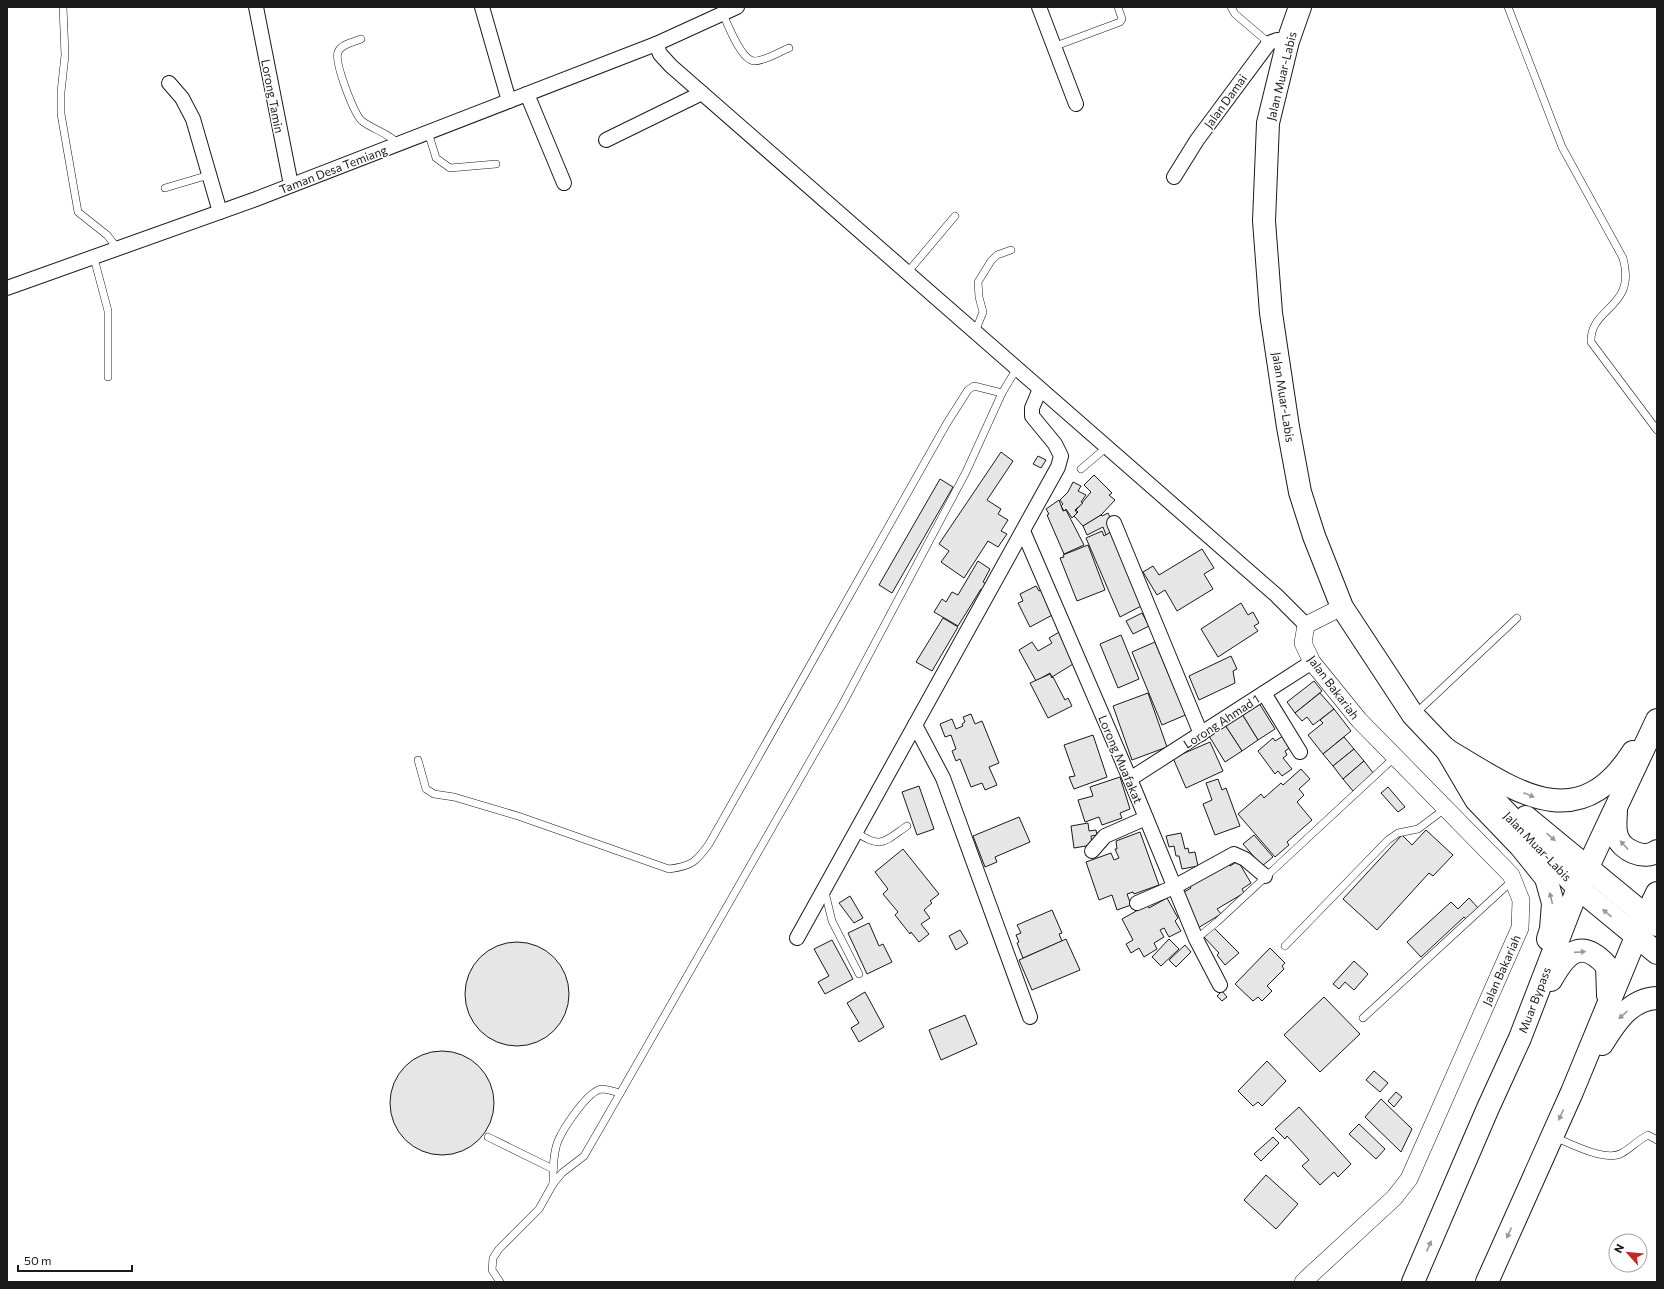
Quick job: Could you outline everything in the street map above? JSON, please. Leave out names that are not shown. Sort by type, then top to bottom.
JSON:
[{"type":"main road","name":"Jalan Muar-Labis","points":[[1300,7],[1278,42],[1268,123],[1264,222],[1271,313],[1288,427],[1300,492],[1314,536],[1342,607],[1413,716],[1578,888],[1657,953]]},
{"type":"main road","points":[[1446,749],[1507,786],[1540,799],[1562,801],[1586,796],[1612,780],[1628,759],[1657,713]]},
{"type":"main road","name":"Muar Bypass","points":[[1413,1282],[1520,1038],[1578,888],[1589,868],[1657,720]]},
{"type":"main road","name":"Jalan Muar-Labis","points":[[1446,749],[1652,920]]},
{"type":"main road","points":[[1446,749],[1476,800],[1521,848],[1546,878],[1553,903],[1551,929],[1488,1108]]},
{"type":"main road","points":[[1616,810],[1617,837],[1626,849],[1641,855],[1655,853],[1657,851]]},
{"type":"main road","points":[[1487,1282],[1572,1092],[1636,937],[1652,920],[1657,893]]},
{"type":"main road","points":[[1520,1038],[1559,966],[1571,953],[1584,950],[1598,956],[1607,966],[1607,1005]]},
{"type":"main road","points":[[1572,1092],[1617,1020],[1633,1006],[1649,999],[1657,998]]},
{"type":"street","name":"Lorong Tamin","points":[[256,7],[291,185]]},
{"type":"street","points":[[482,7],[509,101]]},
{"type":"street","points":[[1039,7],[1053,48],[1076,104]]},
{"type":"street","name":"Taman Desa Temiang","points":[[7,288],[220,212],[399,144],[656,44],[730,9]]},
{"type":"street","name":"Jalan Damai","points":[[1174,177],[1197,140],[1278,42]]},
{"type":"street","points":[[656,44],[660,54],[671,66],[1276,595],[1306,625],[1342,607]]},
{"type":"street","points":[[169,83],[182,98],[193,119],[220,212]]},
{"type":"street","points":[[606,140],[702,93]]},
{"type":"street","points":[[527,94],[564,183]]},
{"type":"street","points":[[797,938],[1058,468],[1061,456],[1055,444],[1032,416],[1032,408],[1040,389]]},
{"type":"street","points":[[1114,523],[1201,734]]},
{"type":"street","name":"Lorong Muafakat","points":[[1023,531],[1130,779],[1196,939],[1220,985]]},
{"type":"street","name":"Jalan Bakariah","points":[[1303,1282],[1394,1198],[1409,1179],[1520,928],[1521,900],[1511,874],[1359,720],[1312,662],[1303,643],[1306,625]]},
{"type":"street","name":"Lorong Ahmad 1","points":[[1130,779],[1312,662]]},
{"type":"street","points":[[1264,694],[1300,752]]},
{"type":"street","points":[[915,726],[943,778],[1030,1017]]},
{"type":"street","points":[[1092,851],[1104,836],[1146,818]]},
{"type":"street","points":[[1136,903],[1174,887],[1234,854],[1245,859],[1265,876]]},
{"type":"lane","points":[[63,7],[65,56],[61,92],[61,114],[78,212],[107,235],[118,249]]},
{"type":"lane","points":[[1053,48],[1120,22],[1122,19],[1118,7]]},
{"type":"lane","points":[[1231,7],[1235,14],[1278,42]]},
{"type":"lane","points":[[1508,7],[1562,147],[1624,258],[1627,280],[1625,287],[1621,296],[1595,325],[1591,334],[1591,342],[1657,430]]},
{"type":"lane","points":[[730,9],[741,52],[747,58],[753,61],[760,60],[789,48]]},
{"type":"lane","points":[[361,38],[342,47],[338,52],[337,62],[355,110],[361,120],[392,137],[399,144]]},
{"type":"lane","points":[[428,132],[436,158],[450,168],[496,164]]},
{"type":"lane","points":[[165,188],[209,175]]},
{"type":"lane","points":[[907,273],[955,216]]},
{"type":"lane","points":[[974,332],[983,312],[979,297],[978,282],[991,261],[997,255],[1011,250]]},
{"type":"lane","points":[[94,258],[108,311],[108,376]]},
{"type":"lane","points":[[500,1282],[492,1270],[493,1258],[499,1249],[540,1209],[553,1184],[562,1173],[584,1156],[841,707],[966,472],[1002,393],[1017,368]]},
{"type":"lane","points":[[418,760],[426,789],[434,794],[454,797],[518,816],[669,869],[687,867],[697,861],[713,837],[946,423],[968,390],[974,386],[1002,393]]},
{"type":"lane","points":[[1081,469],[1107,447]]},
{"type":"lane","points":[[1413,716],[1516,618]]},
{"type":"lane","points":[[1196,939],[1217,922],[1395,757]]},
{"type":"lane","points":[[1285,946],[1388,840],[1398,833],[1418,829],[1446,808]]},
{"type":"lane","points":[[856,832],[869,841],[878,843],[886,841],[907,826]]},
{"type":"lane","points":[[1364,1018],[1513,880]]},
{"type":"lane","points":[[824,889],[832,921],[859,974]]},
{"type":"lane","points":[[553,1184],[553,1169],[558,1141],[580,1107],[594,1092],[602,1089],[620,1093]]},
{"type":"lane","points":[[1552,1136],[1601,1155],[1613,1157],[1621,1154],[1648,1135],[1657,1140]]},
{"type":"lane","points":[[488,1137],[553,1169]]},
{"type":"building","points":[[1001,452],[1013,461],[987,500],[1001,509],[998,514],[1008,520],[1001,531],[1007,534],[998,547],[988,541],[964,578],[941,562],[949,551],[939,544]]},
{"type":"building","points":[[1038,456],[1046,460],[1041,468],[1033,464]]},
{"type":"building","points":[[1094,475],[1112,493],[1109,495],[1115,500],[1101,515],[1083,526],[1074,516],[1078,512],[1076,510],[1091,492],[1084,485]]},
{"type":"building","points":[[940,479],[953,487],[892,593],[879,585]]},
{"type":"building","points":[[1073,482],[1081,486],[1078,491],[1086,495],[1081,502],[1083,503],[1075,510],[1077,513],[1072,518],[1066,509],[1064,511],[1061,506],[1063,504],[1060,500],[1068,492]]},
{"type":"building","points":[[1059,500],[1063,511],[1066,510],[1084,545],[1064,554],[1047,515],[1049,514],[1046,509]]},
{"type":"building","points":[[1108,513],[1116,530],[1106,535],[1103,527],[1087,535],[1083,526],[1101,515],[1102,516]]},
{"type":"building","points":[[1114,530],[1145,604],[1120,617],[1086,538],[1102,531],[1104,536]]},
{"type":"building","points":[[1088,545],[1105,590],[1077,601],[1060,558],[1064,557],[1063,555]]},
{"type":"building","points":[[1202,549],[1214,568],[1204,574],[1213,589],[1177,611],[1165,590],[1157,595],[1143,572],[1153,566],[1159,575]]},
{"type":"building","points":[[978,561],[990,569],[983,582],[988,585],[985,591],[981,589],[958,626],[934,612],[942,599],[946,602],[952,592],[958,595]]},
{"type":"building","points":[[1036,586],[1039,591],[1043,589],[1056,613],[1030,627],[1018,603],[1023,601],[1020,594]]},
{"type":"building","points":[[1241,603],[1248,615],[1253,612],[1259,623],[1254,626],[1258,631],[1218,657],[1201,629]]},
{"type":"building","points":[[1142,613],[1149,626],[1133,634],[1126,621]]},
{"type":"building","points":[[943,618],[958,627],[932,671],[916,662]]},
{"type":"building","points":[[1061,631],[1078,661],[1052,677],[1050,673],[1036,681],[1019,650],[1032,642],[1038,651],[1052,643],[1049,638]]},
{"type":"building","points":[[1121,635],[1139,679],[1118,688],[1100,644]]},
{"type":"building","points":[[1155,642],[1175,690],[1179,688],[1190,713],[1162,725],[1132,652]]},
{"type":"building","points":[[1231,656],[1237,669],[1233,671],[1235,683],[1199,700],[1189,676]]},
{"type":"building","points":[[1050,674],[1065,700],[1068,698],[1072,706],[1048,718],[1030,683]]},
{"type":"building","points":[[1314,681],[1322,691],[1295,713],[1287,702]]},
{"type":"building","points":[[1148,693],[1167,747],[1132,760],[1113,706]]},
{"type":"building","points":[[1320,693],[1334,709],[1313,725],[1307,717],[1302,721],[1295,713]]},
{"type":"building","points":[[1259,703],[1275,729],[1258,740],[1242,714]]},
{"type":"building","points":[[1334,709],[1351,731],[1323,754],[1308,735],[1323,723],[1320,720]]},
{"type":"building","points":[[971,714],[975,724],[982,721],[999,763],[989,767],[997,785],[985,790],[982,783],[971,787],[960,759],[956,761],[952,751],[956,749],[951,735],[945,737],[940,724],[952,719],[956,729],[963,726],[962,724],[965,722],[963,717]]},
{"type":"building","points":[[1242,714],[1258,740],[1242,751],[1225,725]]},
{"type":"building","points":[[1225,725],[1242,751],[1225,762],[1209,736]]},
{"type":"building","points":[[1093,735],[1107,777],[1074,789],[1069,777],[1075,776],[1064,745]]},
{"type":"building","points":[[1283,736],[1291,747],[1285,751],[1287,755],[1283,758],[1292,769],[1282,776],[1278,771],[1275,774],[1258,751],[1273,738],[1275,741]]},
{"type":"building","points":[[1344,737],[1354,749],[1333,766],[1323,754]]},
{"type":"building","points":[[1210,742],[1223,771],[1186,788],[1173,758]]},
{"type":"building","points":[[1354,749],[1364,761],[1343,779],[1333,766]]},
{"type":"building","points":[[1364,761],[1374,774],[1353,791],[1343,779]]},
{"type":"building","points":[[1301,769],[1310,779],[1299,789],[1304,795],[1297,802],[1312,820],[1287,842],[1289,845],[1275,857],[1238,814],[1261,794],[1264,798],[1281,783],[1283,785]]},
{"type":"building","points":[[1120,777],[1130,809],[1120,813],[1122,818],[1102,825],[1099,817],[1085,822],[1078,800],[1093,796],[1090,787]]},
{"type":"building","points":[[1218,779],[1222,790],[1226,788],[1240,826],[1215,835],[1203,804],[1212,800],[1206,783]]},
{"type":"building","points":[[919,786],[934,829],[917,835],[902,792]]},
{"type":"building","points":[[1388,787],[1405,807],[1398,812],[1381,793]]},
{"type":"building","points":[[1019,817],[1030,842],[995,857],[997,862],[985,867],[973,836]]},
{"type":"building","points":[[1088,823],[1089,831],[1096,830],[1097,835],[1091,836],[1092,845],[1074,848],[1071,826]]},
{"type":"building","points":[[1426,830],[1453,855],[1433,876],[1429,873],[1377,930],[1343,899],[1402,835],[1412,845]]},
{"type":"building","points":[[1140,832],[1159,885],[1134,894],[1133,892],[1127,894],[1131,905],[1117,910],[1112,895],[1099,900],[1086,862],[1111,853],[1114,860],[1119,858],[1115,849],[1117,849],[1116,841]]},
{"type":"building","points":[[1181,833],[1185,849],[1188,848],[1189,853],[1195,852],[1198,866],[1182,869],[1179,856],[1176,856],[1174,846],[1169,847],[1166,836]]},
{"type":"building","points":[[1254,835],[1273,857],[1262,866],[1243,844]]},
{"type":"building","points":[[903,849],[939,894],[930,901],[932,903],[924,910],[930,918],[921,924],[929,934],[919,942],[911,932],[910,934],[895,915],[898,912],[883,894],[888,889],[875,872]]},
{"type":"building","points":[[1238,861],[1251,883],[1242,889],[1244,893],[1217,909],[1221,914],[1198,928],[1179,895],[1191,888],[1189,885],[1228,862],[1230,866]]},
{"type":"building","points":[[850,896],[863,918],[854,923],[839,903]]},
{"type":"building","points":[[1167,898],[1178,918],[1175,921],[1181,931],[1169,937],[1164,928],[1160,930],[1164,937],[1154,943],[1157,949],[1144,957],[1139,948],[1131,953],[1126,944],[1133,940],[1122,919],[1147,905],[1149,908]]},
{"type":"building","points":[[1469,898],[1479,909],[1467,920],[1464,917],[1421,957],[1407,942],[1451,902],[1458,909]]},
{"type":"building","points":[[1052,910],[1062,933],[1059,934],[1062,941],[1023,958],[1017,943],[1019,942],[1016,935],[1021,933],[1017,925]]},
{"type":"building","points":[[869,923],[879,946],[883,944],[892,962],[867,974],[848,933]]},
{"type":"building","points":[[1214,928],[1239,953],[1225,965],[1217,955],[1219,953],[1204,937]]},
{"type":"building","points":[[960,930],[968,943],[956,950],[949,936]]},
{"type":"building","points":[[1066,939],[1080,970],[1032,990],[1019,960]]},
{"type":"building","points":[[1169,939],[1179,949],[1161,966],[1152,957]]},
{"type":"building","points":[[832,940],[853,979],[825,994],[818,982],[829,976],[814,949]]},
{"type":"building","points":[[517,942],[537,946],[546,951],[560,965],[565,974],[569,994],[565,1014],[560,1023],[546,1037],[537,1042],[517,1046],[497,1042],[488,1037],[474,1023],[469,1014],[465,994],[469,974],[474,965],[488,951],[497,946]]},
{"type":"building","points":[[1185,945],[1191,952],[1176,967],[1169,960]]},
{"type":"building","points":[[1270,948],[1285,963],[1282,966],[1284,969],[1267,986],[1272,991],[1262,1001],[1258,997],[1253,1001],[1235,984]]},
{"type":"building","points":[[1354,961],[1368,974],[1354,990],[1345,982],[1339,989],[1333,984]]},
{"type":"building","points":[[1222,991],[1227,997],[1222,1001],[1217,996]]},
{"type":"building","points":[[865,992],[884,1027],[859,1042],[851,1028],[859,1023],[847,1003]]},
{"type":"building","points":[[1324,997],[1360,1034],[1320,1072],[1284,1035]]},
{"type":"building","points":[[965,1015],[977,1044],[941,1060],[929,1030]]},
{"type":"building","points":[[442,1051],[462,1055],[471,1060],[485,1074],[490,1083],[494,1103],[490,1123],[485,1132],[471,1146],[462,1151],[442,1155],[422,1151],[413,1146],[399,1132],[394,1123],[390,1103],[394,1083],[399,1074],[413,1060],[422,1055]]},
{"type":"building","points":[[1267,1061],[1286,1081],[1262,1106],[1258,1102],[1253,1106],[1238,1091]]},
{"type":"building","points":[[1374,1071],[1388,1083],[1380,1092],[1366,1080]]},
{"type":"building","points":[[1396,1092],[1402,1097],[1394,1107],[1388,1101]]},
{"type":"building","points":[[1381,1099],[1412,1129],[1401,1152],[1365,1117]]},
{"type":"building","points":[[1299,1107],[1351,1164],[1338,1177],[1334,1172],[1320,1185],[1302,1166],[1309,1160],[1287,1136],[1285,1139],[1275,1129]]},
{"type":"building","points":[[1359,1124],[1385,1149],[1376,1159],[1349,1134]]},
{"type":"building","points":[[1273,1137],[1279,1143],[1261,1161],[1254,1154]]},
{"type":"building","points":[[1266,1175],[1298,1204],[1276,1229],[1244,1200]]}]
